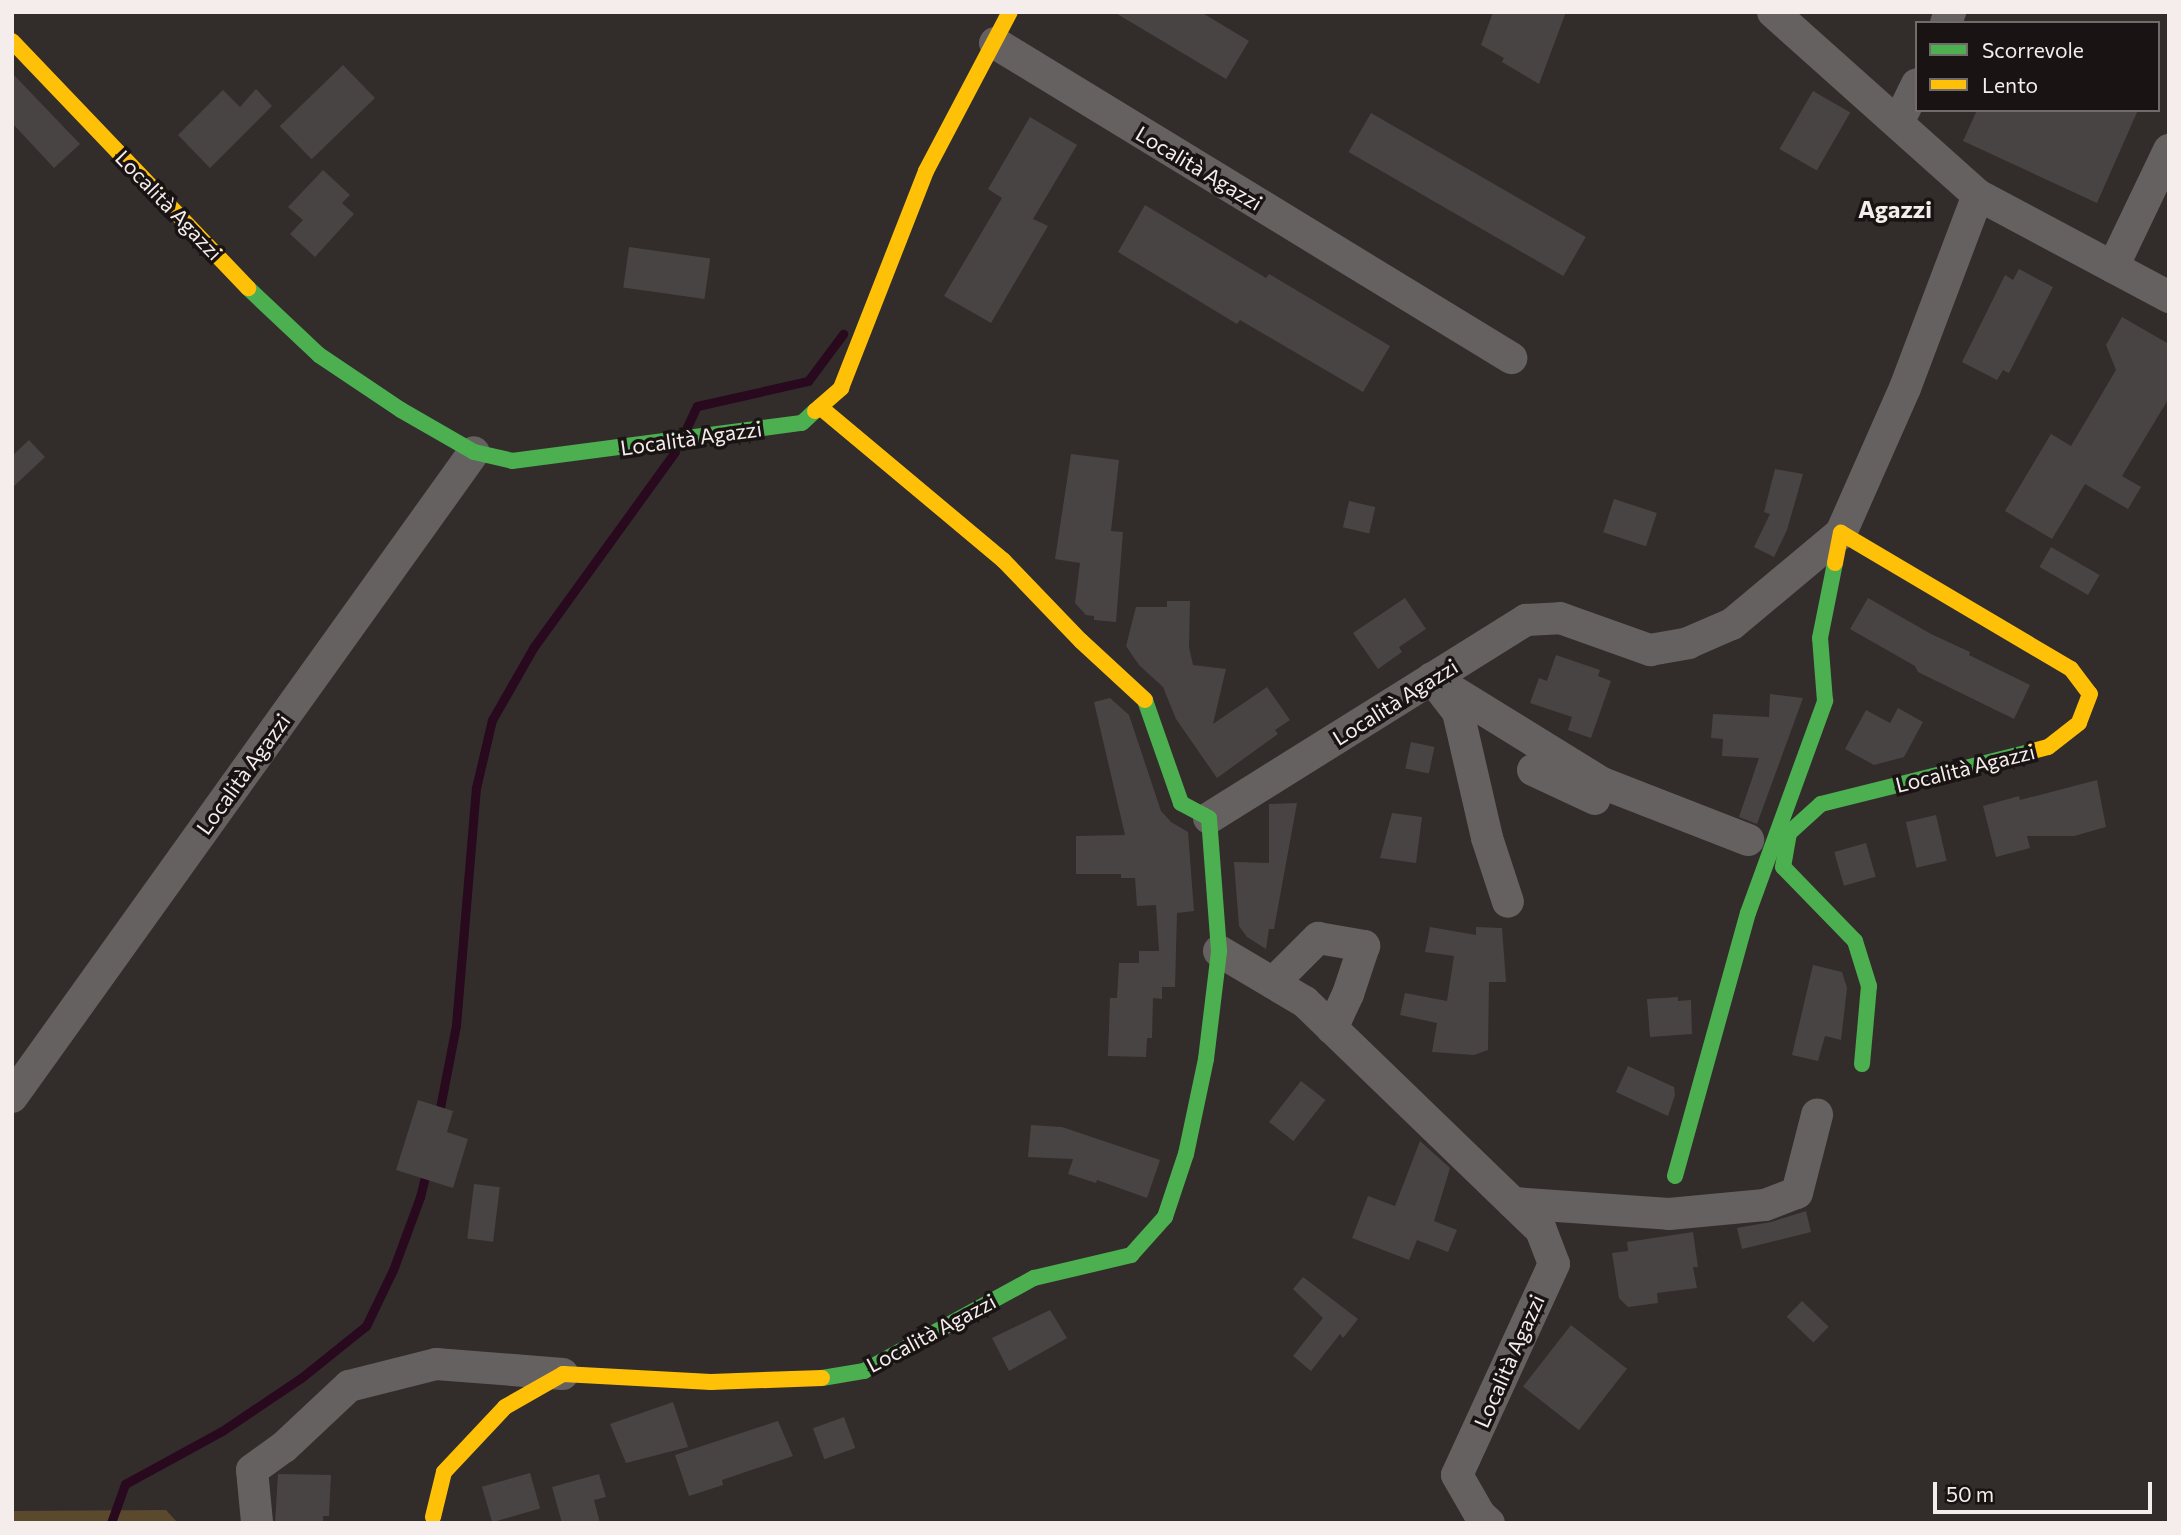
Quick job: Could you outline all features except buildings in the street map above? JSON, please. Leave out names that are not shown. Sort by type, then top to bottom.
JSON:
[{"type":"street","name":"Località Agazzi","points":[[12,41],[256,296],[319,355],[401,410],[474,452],[512,461],[802,423],[820,407],[841,388],[926,171],[1010,12]]},
{"type":"street","points":[[1773,12],[1978,195],[2169,297]]},
{"type":"street","name":"Località Agazzi","points":[[995,43],[1511,358]]},
{"type":"street","points":[[1898,123],[1915,88]]},
{"type":"street","points":[[2113,267],[2169,150]]},
{"type":"street","name":"Località Agazzi","points":[[1675,1176],[1748,913],[1758,850],[1825,701],[1819,638],[1840,533],[1905,388],[1978,195]]},
{"type":"street","points":[[820,407],[1003,559],[1082,641],[1148,704],[1181,803],[1209,818]]},
{"type":"street","name":"Località Agazzi","points":[[12,1097],[474,452]]},
{"type":"street","name":"Località Agazzi","points":[[563,1374],[711,1382],[809,1380],[864,1371],[1034,1278],[1131,1255],[1165,1217],[1186,1154],[1206,1059],[1219,951],[1209,818],[1526,620],[1560,618],[1650,650],[1688,643],[1732,624],[1840,533]]},
{"type":"street","name":"Località Agazzi","points":[[1840,533],[2071,669],[2090,694],[2079,723],[2049,747],[1821,804],[1789,833],[1783,867],[1856,941],[1869,986],[1862,1064]]},
{"type":"street","points":[[1432,678],[1602,783],[1758,850]]},
{"type":"street","points":[[1432,678],[1458,712],[1488,838],[1508,902]]},
{"type":"street","points":[[1533,770],[1651,825],[1758,850]]},
{"type":"street","points":[[1273,983],[1318,938],[1364,946],[1348,994],[1332,1028]]},
{"type":"street","name":"Località Agazzi","points":[[1219,951],[1305,1002],[1541,1230],[1554,1264],[1457,1475],[1480,1515],[1489,1523]]},
{"type":"street","points":[[1513,1203],[1669,1214],[1765,1205],[1797,1193],[1817,1115]]},
{"type":"street","points":[[257,1522],[252,1470],[284,1447],[349,1386],[436,1364],[563,1374]]},
{"type":"street","points":[[433,1517],[444,1472],[505,1407],[563,1374]]},
{"type":"shaded area","points":[[166,1510],[178,1523],[12,1523],[12,1511]]},
{"type":"waterway","points":[[687,427],[697,406],[808,381],[843,334]]},
{"type":"waterway","points":[[438,1118],[456,1025],[476,788],[492,720],[533,648],[675,452]]},
{"type":"waterway","points":[[111,1523],[125,1484],[222,1431],[301,1378],[366,1326],[393,1270],[420,1197],[427,1169]]},
{"type":"traffic: fast","points":[[248,288],[319,355],[401,410],[474,452],[512,461],[802,423],[815,411]]},
{"type":"traffic: fast","points":[[1675,1176],[1748,913],[1825,701],[1820,638],[1835,563]]},
{"type":"traffic: fast","points":[[822,1378],[864,1371],[1034,1278],[1131,1255],[1165,1217],[1186,1154],[1206,1059],[1219,951],[1209,818],[1181,803],[1145,700]]},
{"type":"traffic: fast","points":[[1862,1064],[1869,986],[1855,941],[1783,867],[1789,833],[1821,804],[2033,751]]},
{"type":"traffic: slow","points":[[815,411],[841,388],[926,171],[1010,12]]},
{"type":"traffic: slow","points":[[12,41],[248,288]]},
{"type":"traffic: slow","points":[[820,407],[1003,560],[1081,641],[1145,700]]},
{"type":"traffic: slow","points":[[1835,563],[1841,533],[2071,669],[2090,694],[2079,723],[2048,747],[2033,751]]},
{"type":"traffic: slow","points":[[433,1517],[444,1472],[505,1407],[563,1374],[711,1382],[822,1378]]},
{"type":"district","name":"Agazzi","points":[[1895,209]]}]
